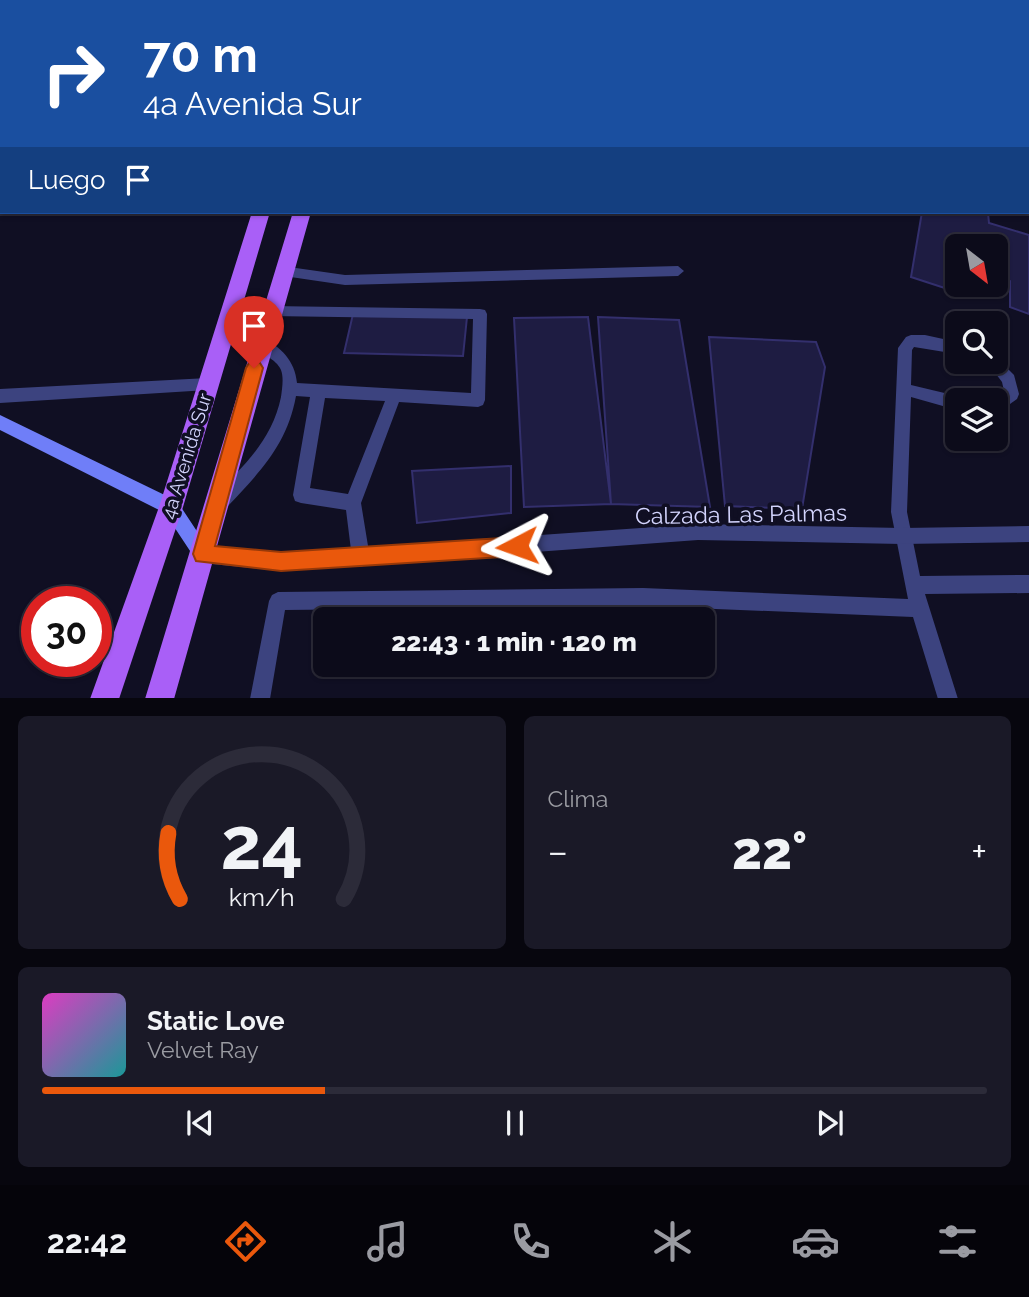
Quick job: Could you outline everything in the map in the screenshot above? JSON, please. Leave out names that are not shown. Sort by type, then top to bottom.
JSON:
[{"type":"main road","name":"4a Avenida Sur","points":[[104,698],[171,507],[260,214]]},
{"type":"main road","points":[[159,698],[270,311],[301,214]]},
{"type":"street","points":[[282,271],[345,280],[678,271]]},
{"type":"street","points":[[270,311],[480,314],[478,400],[318,393],[290,389]]},
{"type":"street","points":[[945,345],[911,341],[905,348],[899,512],[902,536],[920,608],[948,698]]},
{"type":"street","points":[[215,508],[263,457],[282,419],[290,389],[288,370],[280,357],[261,344]]},
{"type":"street","points":[[1005,374],[1009,379],[1012,394],[1008,397]]},
{"type":"street","points":[[0,396],[208,384]]},
{"type":"street","points":[[903,389],[945,400]]},
{"type":"street","points":[[318,393],[301,495],[354,503]]},
{"type":"street","points":[[361,558],[354,503],[394,397]]},
{"type":"street","points":[[0,422],[171,507],[202,554]]},
{"type":"street","name":"Calzada Las Palmas","points":[[202,554],[281,562],[698,533],[902,536],[1029,534]]},
{"type":"street","points":[[915,585],[1029,583]]},
{"type":"street","points":[[260,698],[278,601],[643,597],[920,608]]},
{"type":"building","points":[[922,214],[988,214],[989,223],[1029,235],[1029,314],[1010,307],[1008,234],[945,234],[945,288],[911,277]]},
{"type":"building","points":[[353,314],[467,317],[463,356],[344,353]]},
{"type":"building","points":[[588,317],[611,504],[524,507],[514,318]]},
{"type":"building","points":[[598,317],[679,320],[710,507],[611,504]]},
{"type":"building","points":[[709,337],[816,342],[825,367],[802,509],[725,506]]},
{"type":"building","points":[[511,466],[511,513],[417,523],[412,471]]},
{"type":"route","points":[[254,368],[202,554],[281,562],[517,546]]}]
